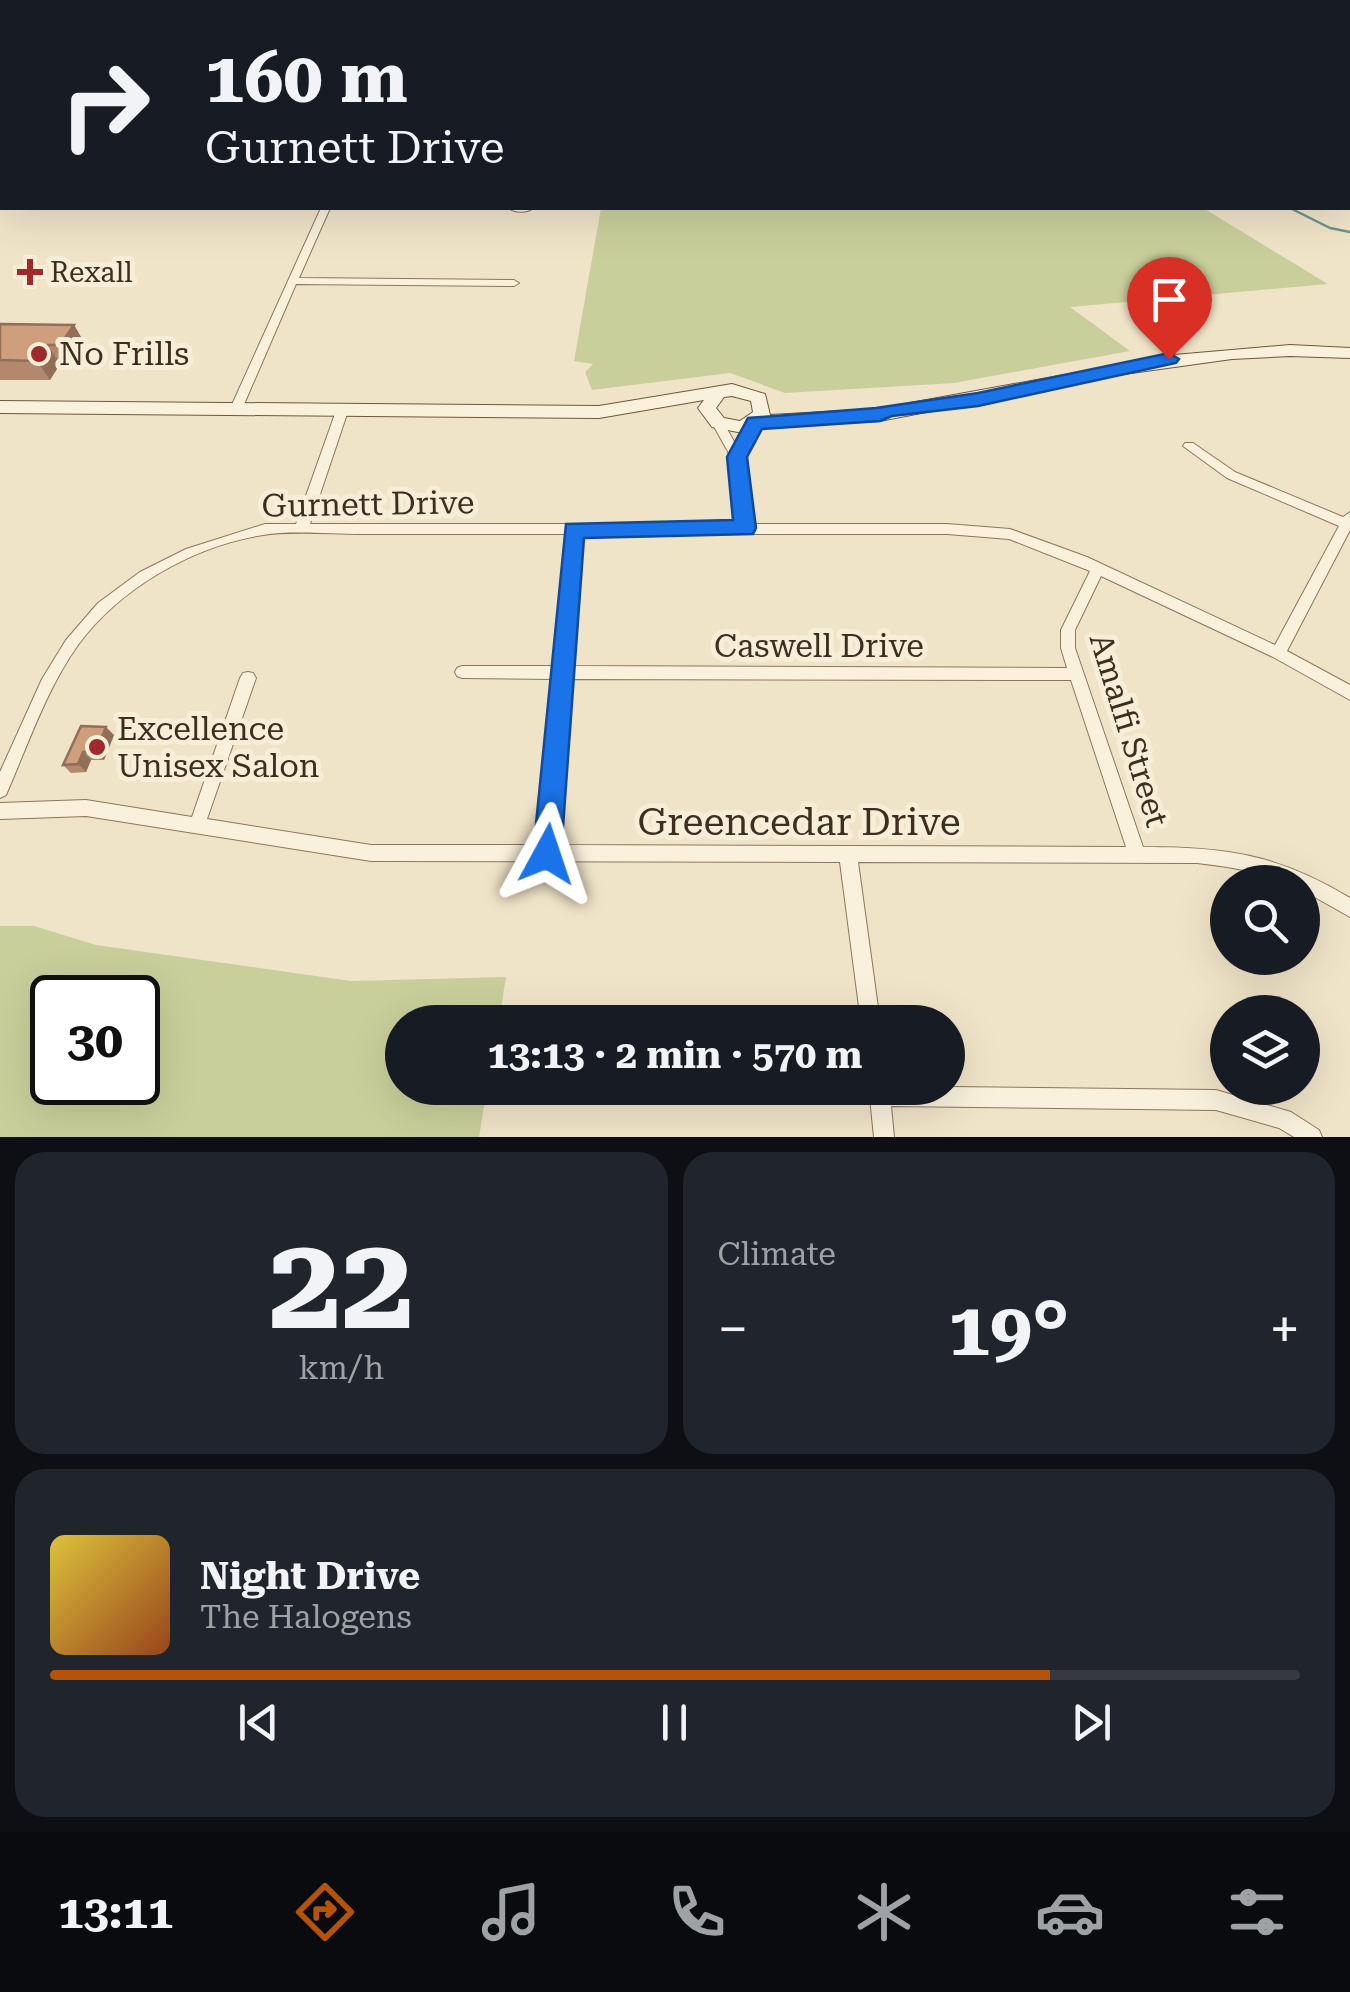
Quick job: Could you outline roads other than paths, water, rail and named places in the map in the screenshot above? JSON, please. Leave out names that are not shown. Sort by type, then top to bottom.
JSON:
[{"type":"main road","points":[[616,412],[689,414],[738,427],[880,415],[887,410],[978,400],[1128,366],[1193,356],[1242,351],[1350,353]]},
{"type":"main road","points":[[0,407],[616,412],[740,390],[798,410],[879,406],[887,410]]},
{"type":"main road","points":[[716,421],[708,404],[719,392]]},
{"type":"main road","points":[[753,423],[763,411],[758,398]]},
{"type":"street","points":[[236,409],[324,210]]},
{"type":"street","points":[[292,282],[514,284]]},
{"type":"street","points":[[302,527],[342,411]]},
{"type":"street","points":[[716,421],[731,453],[737,457]]},
{"type":"street","points":[[745,528],[737,457],[753,423]]},
{"type":"street","points":[[1189,446],[1231,475],[1348,520],[1278,653]]},
{"type":"street","name":"Gurnett Drive","points":[[0,790],[57,669],[83,628],[115,596],[193,550],[265,529],[947,528],[1010,534],[1098,569],[1278,653],[1350,693]]},
{"type":"street","points":[[547,854],[574,530]]},
{"type":"street","name":"Amalfi Street","points":[[1098,569],[1068,630],[1068,648],[1138,854]]},
{"type":"street","name":"Caswell Drive","points":[[462,672],[1076,674]]},
{"type":"street","points":[[196,825],[248,678]]},
{"type":"street","name":"Greencedar Drive","points":[[0,811],[86,808],[372,853],[1138,854],[1254,860],[1313,884],[1350,908]]},
{"type":"street","points":[[848,855],[868,1005]]},
{"type":"street","points":[[965,1094],[1216,1100],[1284,1119],[1312,1137]]},
{"type":"street","points":[[880,1105],[884,1137]]},
{"type":"waterway","points":[[1294,210],[1330,228],[1350,232]]},
{"type":"place","name":"Rexall","points":[[30,272]]},
{"type":"place","name":"No Frills","points":[[39,354]]},
{"type":"place","name":"Excellence Unisex Salon","points":[[97,747]]}]
